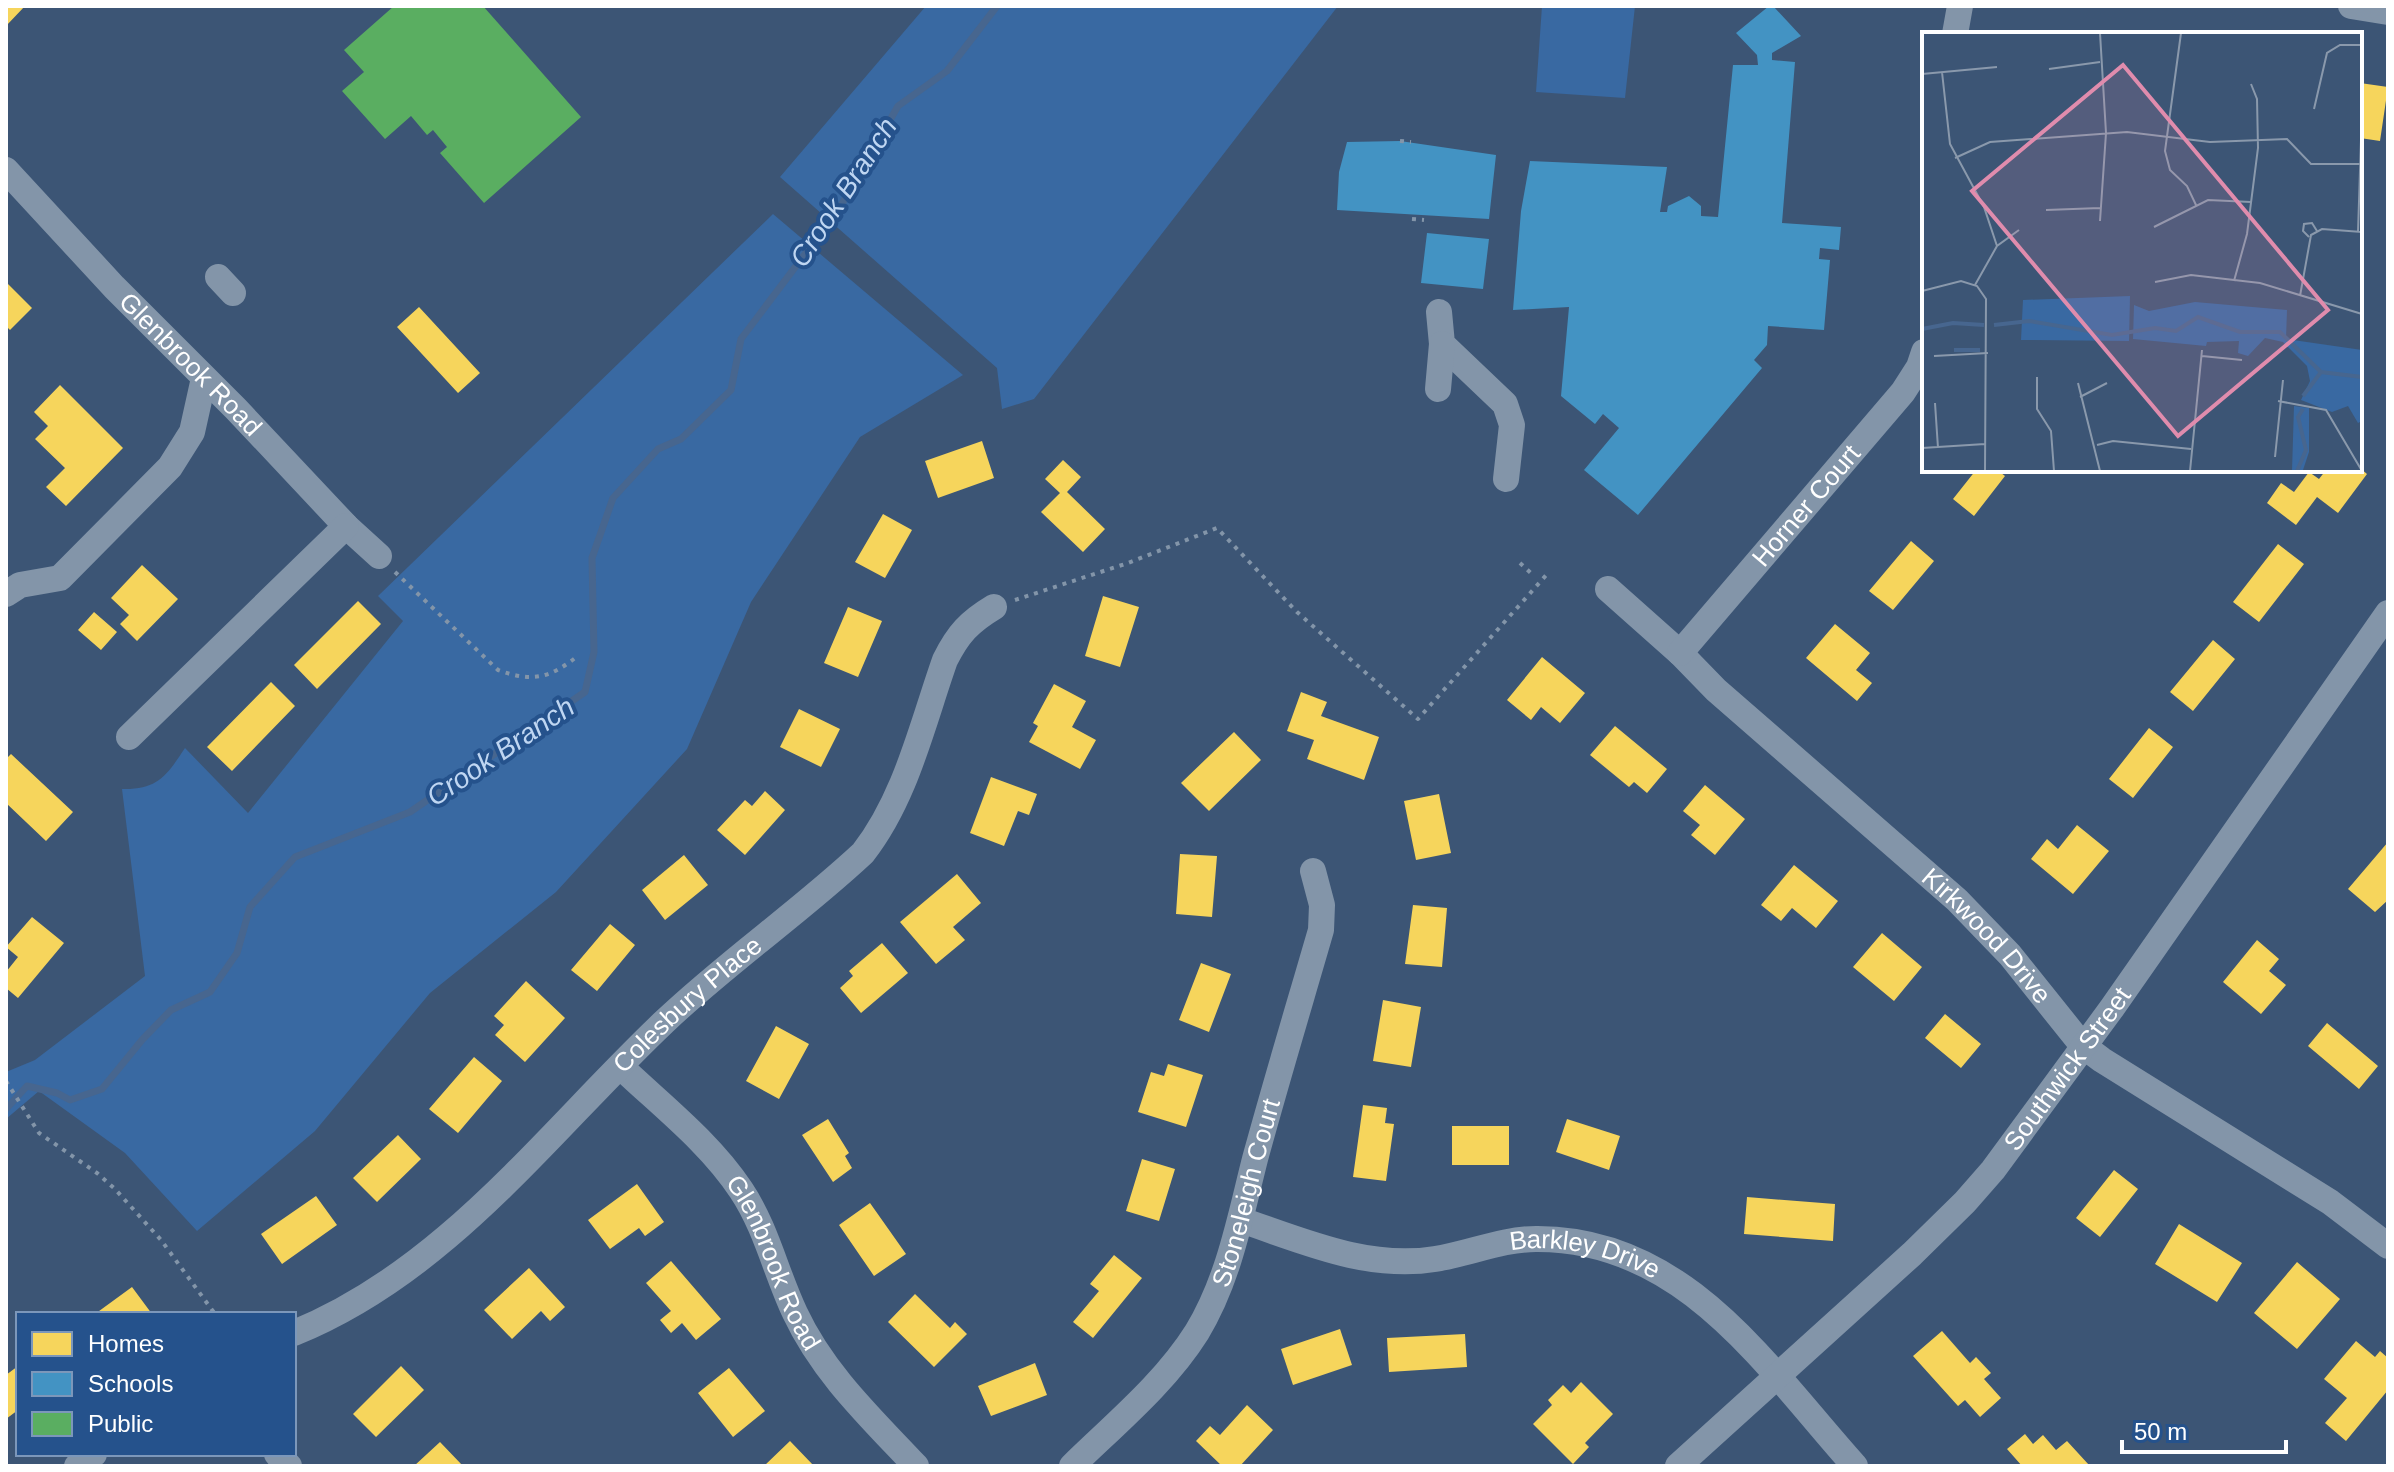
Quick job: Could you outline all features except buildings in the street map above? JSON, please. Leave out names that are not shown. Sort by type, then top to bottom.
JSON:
[{"type":"street","points":[[1955,32],[1960,6]]},
{"type":"street","points":[[2351,6],[2388,12]]},
{"type":"street","name":"Glenbrook Road","points":[[6,170],[114,287],[346,526],[379,556]]},
{"type":"street","points":[[1438,389],[1442,344],[1439,312]]},
{"type":"street","points":[[1442,344],[1505,404],[1512,425],[1506,479]]},
{"type":"street","name":"Horner Court","points":[[1680,653],[1903,392],[1922,358]]},
{"type":"street","points":[[11,586],[60,578],[170,467],[192,432],[204,378]]},
{"type":"street","points":[[129,737],[346,526]]},
{"type":"street","name":"Kirkwood Drive","points":[[1608,589],[1680,653],[1716,690],[1957,900],[2010,955],[2082,1045],[2330,1202],[2388,1246]]},
{"type":"street","name":"Colesbury Place","points":[[296,1332],[339,1312],[421,1257],[481,1208],[692,996],[863,853],[881,830],[896,800],[953,644],[971,620],[994,607]]},
{"type":"street","name":"Southwick Street","points":[[1678,1466],[1965,1202],[2028,1125],[2388,613]]},
{"type":"street","name":"Stoneleigh Court","points":[[1072,1466],[1140,1400],[1189,1343],[1210,1306],[1231,1254],[1321,930],[1322,905],[1313,871]]},
{"type":"street","name":"Glenbrook Road","points":[[621,1067],[726,1169],[750,1204],[794,1312],[810,1342],[829,1371],[916,1466]]},
{"type":"street","name":"Barkley Drive","points":[[1241,1220],[1325,1249],[1391,1261],[1437,1259],[1533,1239],[1566,1240],[1596,1247],[1647,1266],[1697,1295],[1722,1315],[1855,1466]]},
{"type":"path","points":[[1400,141],[1411,142]]},
{"type":"path","points":[[1412,219],[1424,220]]},
{"type":"path","points":[[994,607],[1128,563],[1217,528],[1297,612],[1418,719],[1549,572]]},
{"type":"path","points":[[379,556],[498,670],[520,678],[538,677],[560,670],[579,655]]},
{"type":"path","points":[[1520,563],[1533,575]]},
{"type":"path","points":[[6,1081],[39,1133],[115,1189],[161,1240],[214,1312]]},
{"type":"shaded area","points":[[926,6],[1338,6],[1034,399],[1002,409],[997,368],[780,177]]},
{"type":"shaded area","points":[[1542,6],[1635,6],[1625,98],[1536,92]]},
{"type":"shaded area","points":[[773,214],[963,375],[860,437],[751,602],[687,749],[556,892],[430,993],[315,1131],[197,1231],[125,1153],[39,1091],[6,1119],[6,1072],[35,1060],[145,976],[122,789],[153,784],[173,766],[185,748],[248,813],[403,621],[378,596]]},
{"type":"waterway","name":"Crook Branch","points":[[6,1109],[27,1086],[57,1093],[70,1100],[102,1089],[171,1010],[210,992],[237,953],[250,907],[295,857],[410,812],[585,692],[594,652],[592,558],[613,498],[658,449],[681,439],[731,390],[741,339],[839,209],[898,106],[947,71],[997,6]]}]
